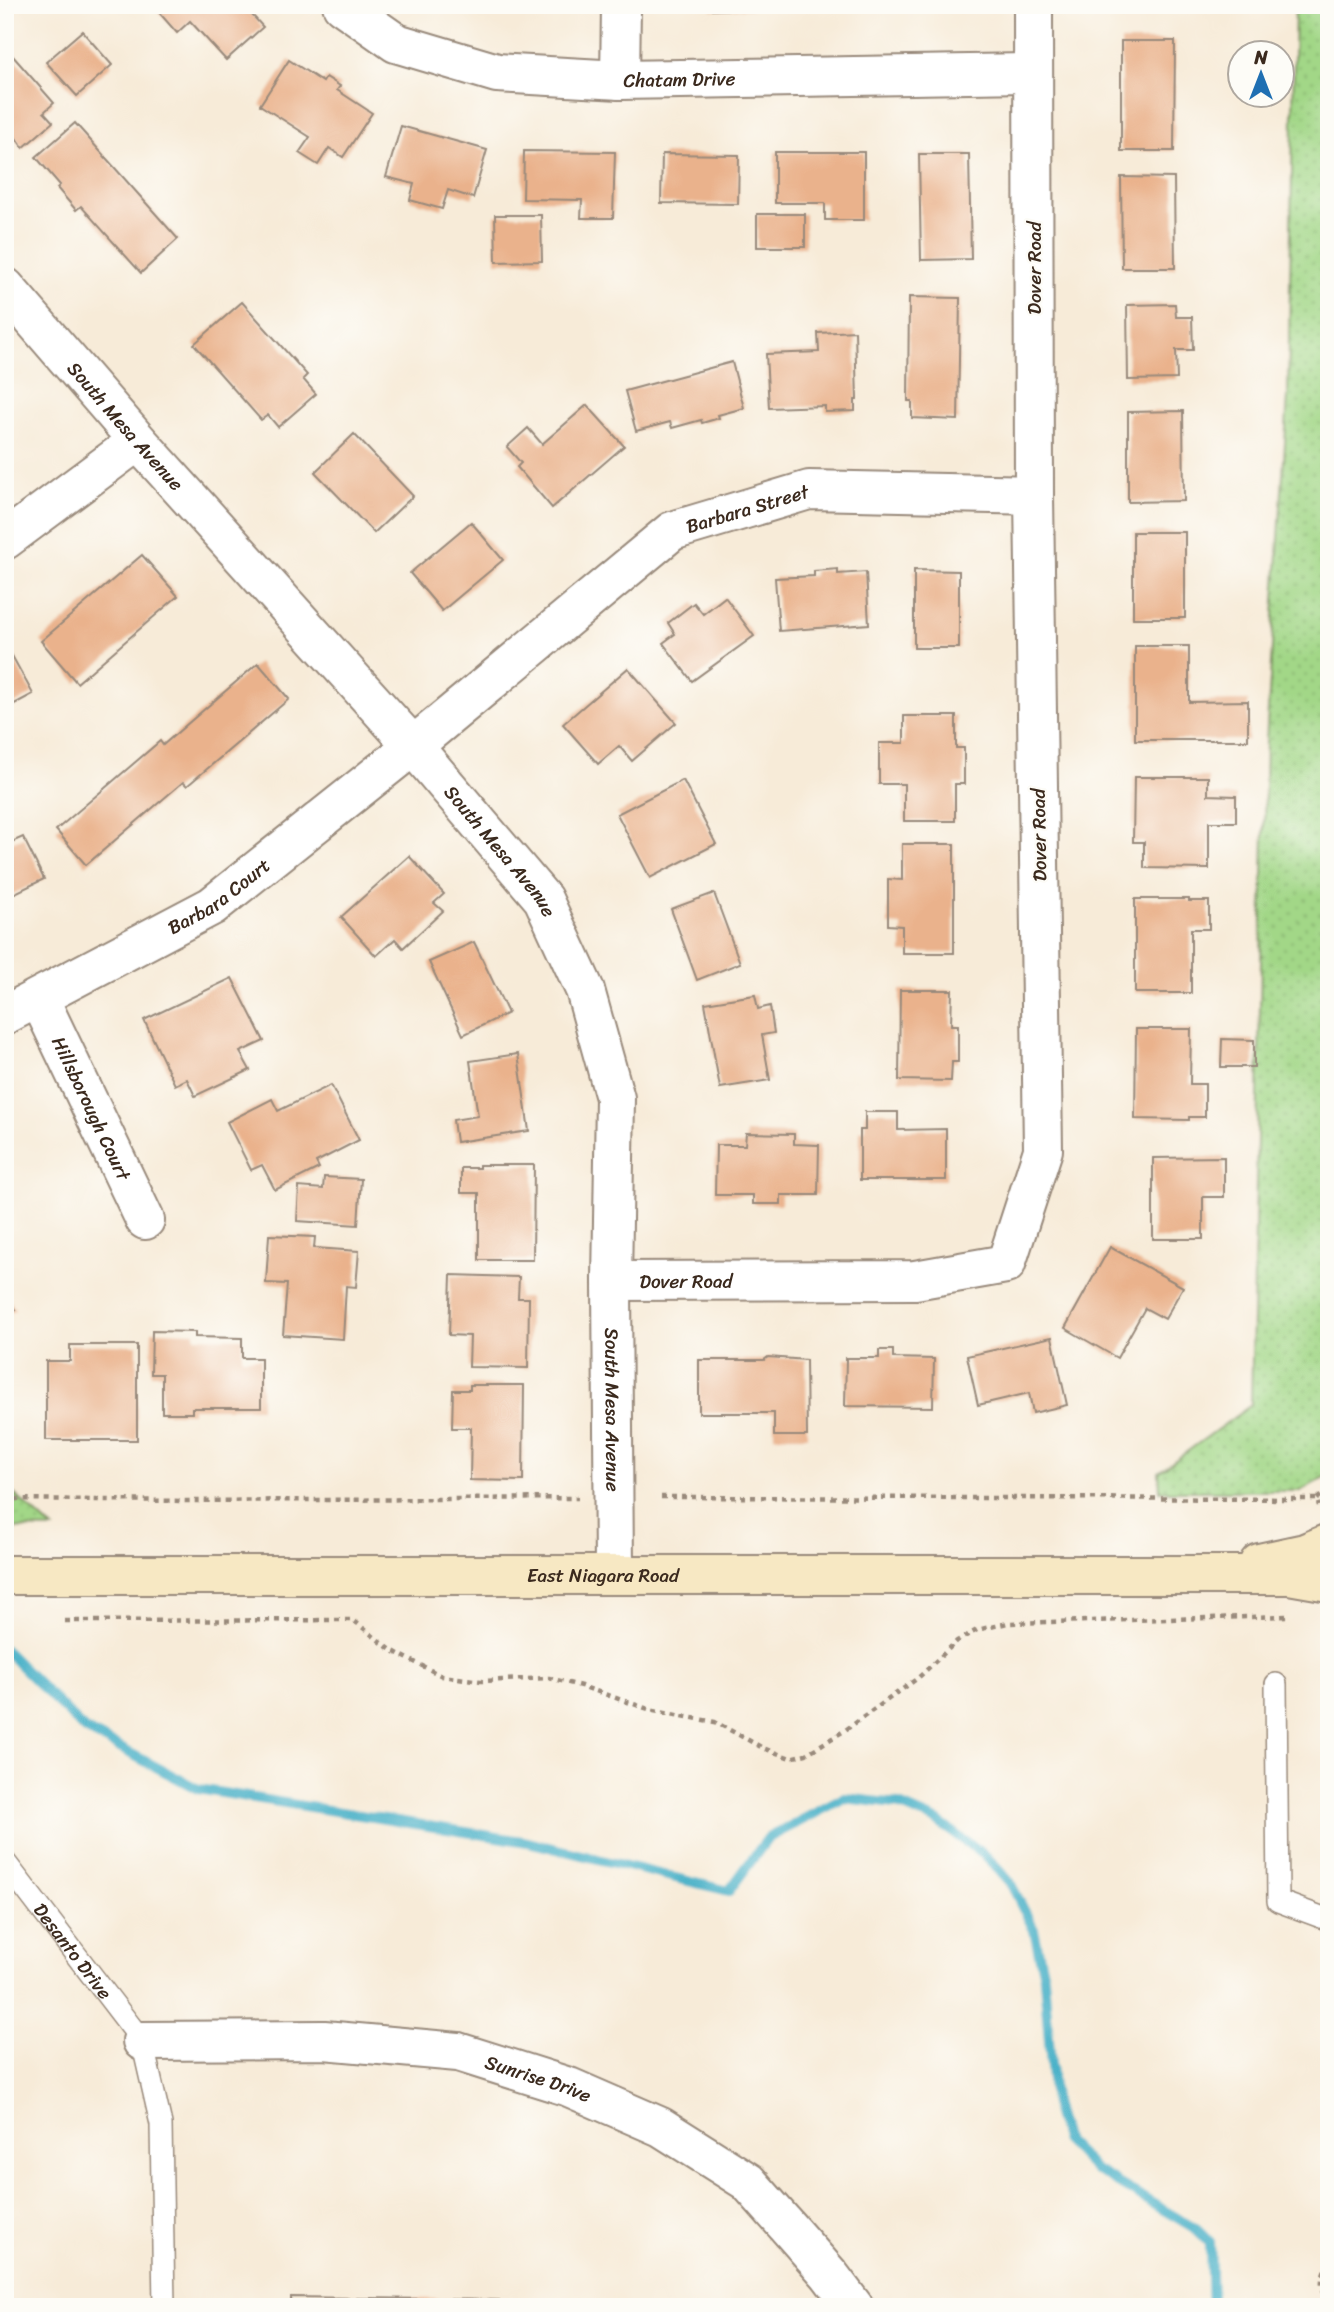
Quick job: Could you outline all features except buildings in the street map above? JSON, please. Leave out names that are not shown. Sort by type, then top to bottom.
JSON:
[{"type":"street","name":"Chatam Drive","points":[[342,5],[396,43],[497,73],[620,80],[1033,73]]},
{"type":"street","points":[[620,80],[621,5]]},
{"type":"street","name":"Dover Road","points":[[612,1281],[915,1280],[1006,1264],[1043,1150],[1034,495],[1033,5]]},
{"type":"street","name":"South Mesa Avenue","points":[[5,287],[138,441],[414,746],[543,899],[585,990],[615,1098],[612,1281],[614,1573]]},
{"type":"street","points":[[5,541],[138,441]]},
{"type":"street","name":"Barbara Street","points":[[414,746],[672,531],[809,490],[1034,495]]},
{"type":"street","name":"Barbara Court","points":[[5,1015],[212,906],[414,746]]},
{"type":"street","name":"Hillsborough Court","points":[[39,998],[145,1220]]},
{"type":"street","name":"East Niagara Road","points":[[1202,1575],[1285,1558],[1324,1527]]},
{"type":"street","name":"East Niagara Road","points":[[5,1575],[1289,1575],[1329,1582]]},
{"type":"street","name":"Sunrise Drive","points":[[142,2041],[324,2040],[458,2052],[569,2087],[661,2127],[748,2182],[829,2274],[854,2307]]},
{"type":"lane","points":[[1276,1684],[1278,1901],[1329,1920]]},
{"type":"lane","name":"Desanto Drive","points":[[5,1862],[142,2041]]},
{"type":"lane","points":[[142,2041],[161,2124],[164,2307]]},
{"type":"path","points":[[661,1497],[1317,1499],[1329,1489]]},
{"type":"path","points":[[5,1497],[187,1502],[585,1498]]},
{"type":"path","points":[[1317,1499],[1324,1527]]},
{"type":"path","points":[[65,1620],[353,1620],[391,1650],[442,1676],[481,1681],[549,1678],[653,1711],[715,1722],[763,1748],[790,1758],[806,1754],[844,1731],[918,1678],[957,1641],[977,1630],[1008,1623],[1292,1616]]},
{"type":"path","points":[[1329,2261],[1322,2277],[1322,2291],[1329,2301]]},
{"type":"green space","points":[[1295,5],[1329,5],[1329,1475],[1300,1491],[1160,1491],[1159,1472],[1251,1405],[1266,741],[1288,396],[1293,108],[1296,108]]},
{"type":"green space","points":[[5,1486],[53,1529],[5,1528]]},
{"type":"waterway","points":[[5,1650],[84,1729],[198,1789],[528,1842],[729,1891],[768,1838],[844,1798],[897,1804],[937,1821],[987,1857],[1011,1884],[1034,1930],[1044,1977],[1054,2103],[1064,2139],[1094,2169],[1196,2229],[1210,2242],[1212,2307]]}]
